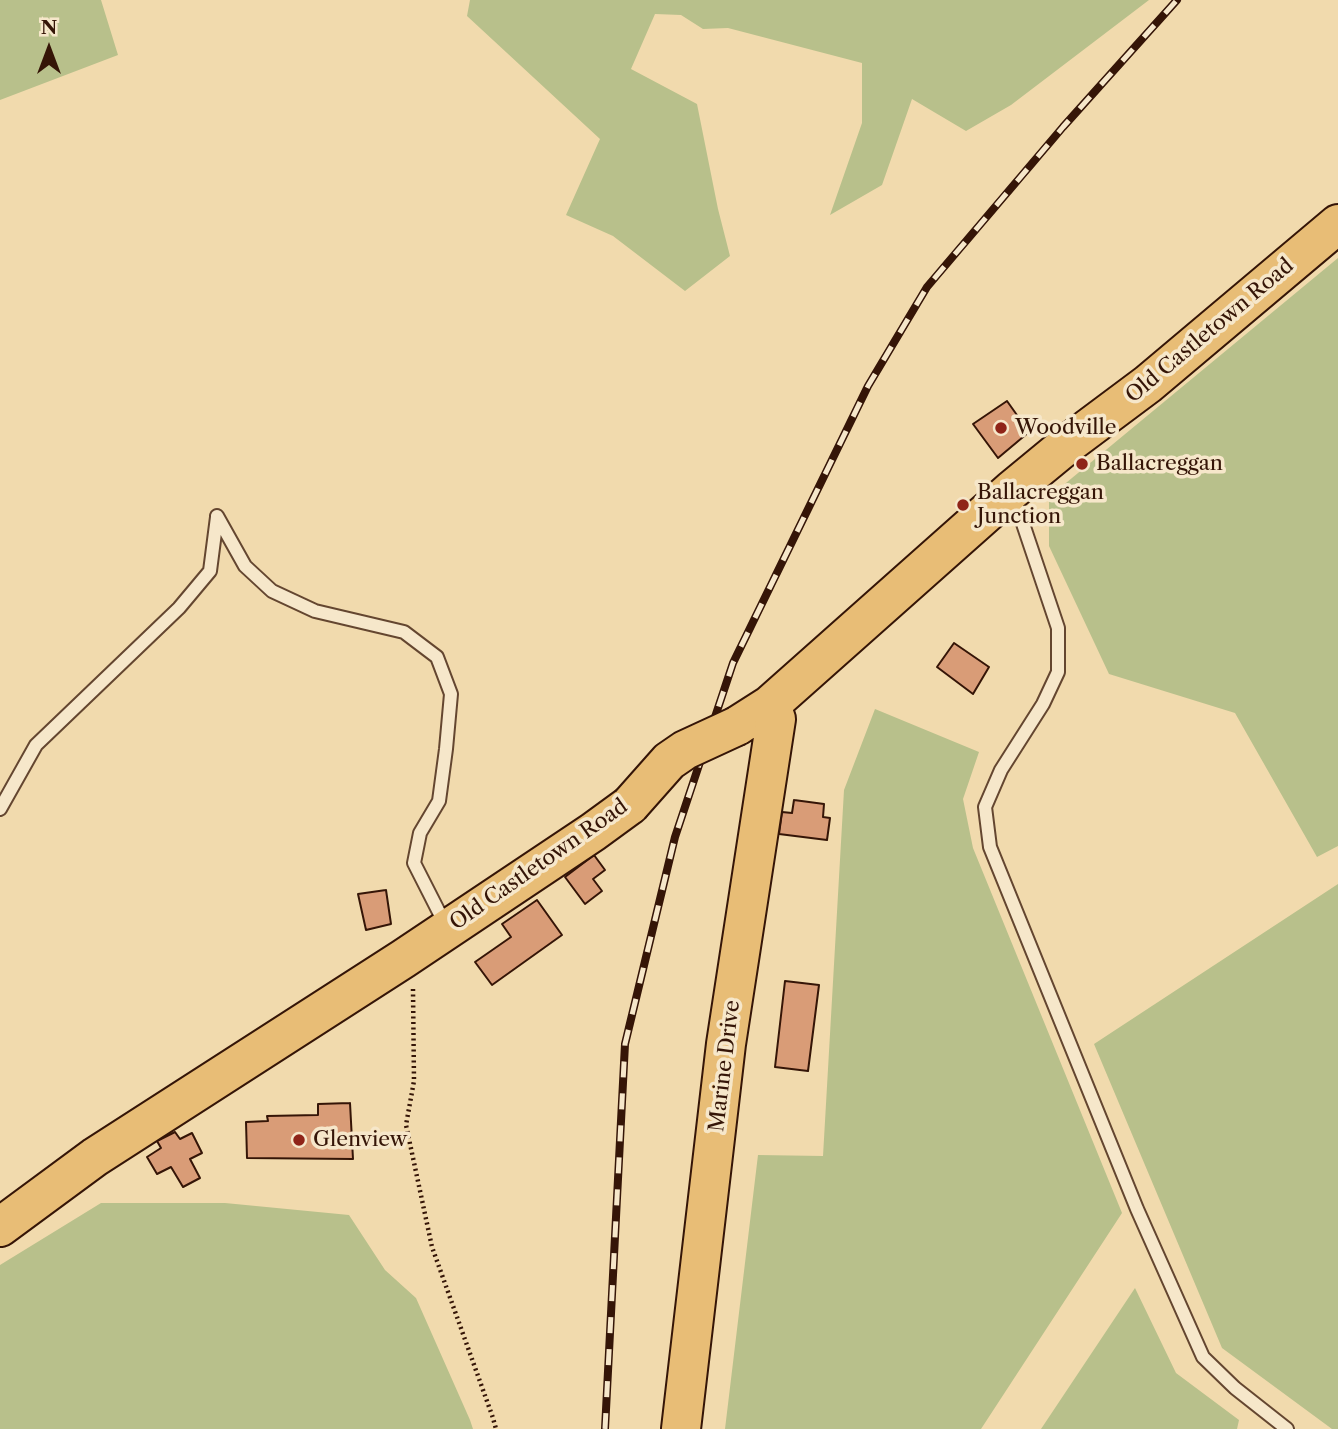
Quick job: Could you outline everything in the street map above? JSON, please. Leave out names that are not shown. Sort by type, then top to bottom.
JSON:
[{"type":"main road","name":"Old Castletown Road","points":[[0,1227],[95,1157],[403,959],[593,832],[629,805],[669,761],[685,750],[737,726],[770,705],[1012,490],[1148,384],[1338,224]]},
{"type":"main road","name":"Marine Drive","points":[[681,1429],[726,1044],[776,719],[770,705]]},
{"type":"lane","points":[[1012,490],[1058,628],[1058,672],[1043,704],[1001,770],[985,807],[990,847],[1137,1209],[1203,1357],[1235,1388],[1287,1429]]},
{"type":"lane","points":[[0,809],[36,745],[179,608],[210,570],[217,516],[245,566],[272,590],[315,611],[404,632],[437,657],[451,694],[446,749],[439,801],[420,833],[414,863],[447,929]]},
{"type":"path","points":[[403,959],[412,972],[413,983],[414,1081],[406,1125],[432,1247],[496,1429]]},
{"type":"green space","points":[[0,0],[101,0],[118,55],[0,100]]},
{"type":"green space","points":[[470,0],[1149,0],[1011,105],[966,131],[912,99],[882,185],[830,215],[862,123],[862,63],[728,28],[703,29],[681,15],[655,14],[631,69],[697,104],[730,256],[685,291],[613,236],[566,215],[600,139],[467,16]]},
{"type":"green space","points":[[1338,258],[1338,846],[1317,857],[1235,713],[1109,674],[1049,546],[1049,497]]},
{"type":"green space","points":[[875,709],[979,752],[963,799],[973,848],[1122,1213],[981,1429],[725,1429],[758,1155],[823,1156],[844,790]]},
{"type":"green space","points":[[1338,884],[1338,1429],[1332,1429],[1222,1348],[1094,1044]]},
{"type":"green space","points":[[101,1203],[225,1203],[349,1215],[385,1270],[416,1298],[473,1429],[0,1429],[0,1265]]},
{"type":"green space","points":[[1135,1288],[1176,1373],[1239,1420],[1237,1429],[1041,1429]]},
{"type":"building","name":"Woodville","points":[[1007,401],[1029,432],[998,458],[973,424]]},
{"type":"building","points":[[954,643],[989,667],[973,694],[937,667]]},
{"type":"building","points":[[794,800],[824,804],[823,817],[830,818],[827,840],[779,834],[782,812],[792,813]]},
{"type":"building","points":[[594,855],[605,870],[593,879],[602,891],[585,904],[565,877]]},
{"type":"building","points":[[386,890],[391,924],[366,930],[358,894]]},
{"type":"building","points":[[537,900],[562,935],[492,985],[475,962],[511,937],[502,924]]},
{"type":"building","points":[[785,981],[819,985],[808,1071],[775,1067]]},
{"type":"building","name":"Glenview","points":[[350,1103],[353,1159],[247,1158],[246,1122],[268,1121],[267,1116],[318,1115],[318,1104]]},
{"type":"building","points":[[175,1132],[180,1139],[192,1133],[202,1153],[190,1159],[200,1178],[183,1187],[171,1167],[157,1174],[147,1157],[161,1148],[157,1141]]},
{"type":"railway","points":[[605,1429],[625,1044],[675,837],[733,663],[868,386],[927,287],[1063,127],[1177,0]]},
{"type":"place","name":"Woodville","points":[[1001,428]]},
{"type":"place","name":"Ballacreggan","points":[[1082,464]]},
{"type":"place","name":"Ballacreggan Junction","points":[[963,505]]},
{"type":"place","name":"Glenview","points":[[299,1140]]}]
